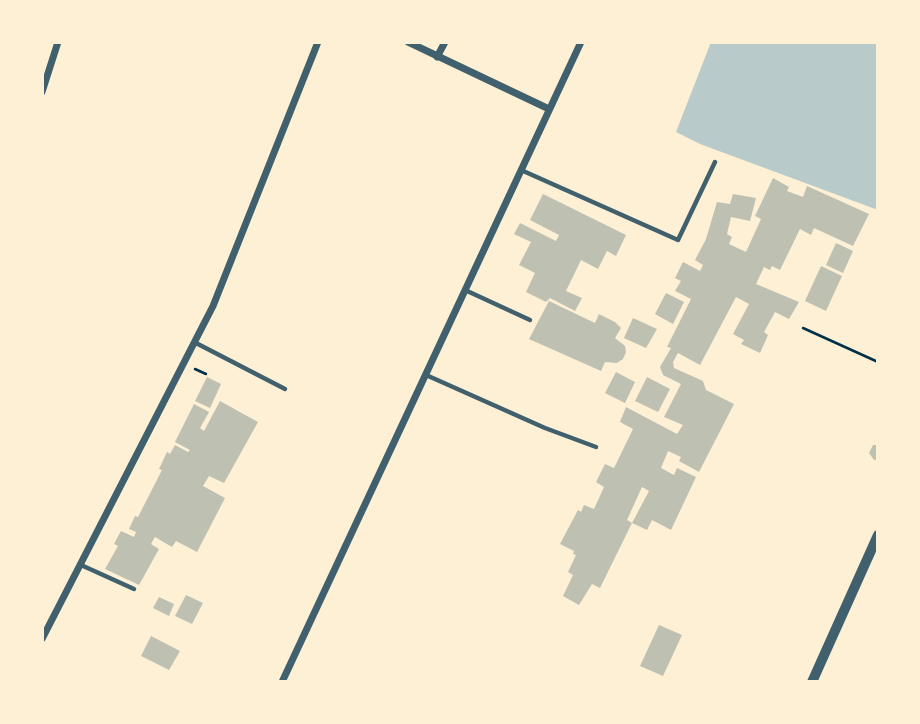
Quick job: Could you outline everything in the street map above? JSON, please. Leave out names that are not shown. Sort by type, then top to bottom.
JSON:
[{"type":"street","points":[[42,92],[58,42]]},
{"type":"street","points":[[42,639],[213,306],[318,42]]},
{"type":"street","points":[[408,42],[549,109]]},
{"type":"street","points":[[437,58],[445,42]]},
{"type":"street","points":[[282,682],[581,42]]},
{"type":"street","points":[[812,682],[878,535]]},
{"type":"lane","points":[[521,169],[678,240],[715,162]]},
{"type":"lane","points":[[465,289],[530,320]]},
{"type":"lane","points":[[194,342],[285,389]]},
{"type":"lane","points":[[425,374],[545,428],[596,447]]},
{"type":"lane","points":[[81,565],[134,589]]},
{"type":"path","points":[[803,328],[878,362]]},
{"type":"shaded area","points":[[711,42],[878,42],[878,210],[700,144],[676,132]]},
{"type":"building","points":[[773,178],[789,187],[787,191],[803,197],[807,186],[869,214],[853,246],[814,228],[811,235],[800,229],[780,270],[772,266],[770,270],[764,267],[756,284],[799,302],[789,319],[775,312],[764,332],[768,335],[760,353],[741,344],[744,340],[733,334],[749,304],[736,297],[700,365],[678,353],[673,362],[674,368],[703,381],[706,390],[734,404],[699,472],[679,461],[681,457],[668,451],[661,468],[674,475],[677,468],[696,477],[671,530],[652,520],[647,530],[632,523],[600,588],[592,584],[579,605],[563,596],[573,575],[568,572],[576,555],[573,554],[574,551],[560,544],[578,510],[581,512],[584,505],[594,509],[604,487],[596,482],[605,464],[614,468],[633,429],[620,422],[626,407],[677,434],[683,425],[664,417],[681,384],[663,375],[660,367],[671,348],[667,347],[691,299],[675,291],[681,281],[675,278],[683,262],[700,271],[703,265],[695,260],[706,239],[717,202],[730,204],[733,194],[756,198],[750,221],[731,217],[727,234],[732,237],[729,244],[746,252],[761,219],[755,216]],"holes":[[[642,487],[649,491],[632,523],[627,520]]]},
{"type":"building","points":[[543,194],[626,235],[616,256],[607,251],[598,269],[581,260],[566,291],[582,298],[575,311],[550,298],[546,302],[526,292],[535,273],[519,265],[531,242],[514,234],[520,223],[556,241],[559,235],[530,220]]},
{"type":"building","points":[[836,243],[853,251],[843,273],[826,265]]},
{"type":"building","points":[[821,266],[842,276],[826,311],[805,301]]},
{"type":"building","points":[[666,293],[684,302],[673,324],[655,314]]},
{"type":"building","points":[[549,301],[595,323],[599,314],[615,322],[621,328],[615,338],[625,346],[623,359],[617,363],[605,362],[601,371],[529,339]]},
{"type":"building","points":[[633,318],[657,329],[646,348],[624,338]]},
{"type":"building","points":[[616,372],[635,382],[625,403],[605,393]]},
{"type":"building","points":[[207,377],[221,384],[210,408],[195,401]]},
{"type":"building","points":[[647,377],[670,389],[658,412],[635,401]]},
{"type":"building","points":[[220,401],[258,422],[224,483],[209,476],[203,486],[225,498],[197,552],[176,541],[172,547],[155,537],[151,544],[159,549],[139,585],[105,569],[118,546],[114,544],[121,531],[134,537],[136,532],[129,529],[162,470],[159,469],[167,452],[170,454],[175,445],[188,452],[190,450],[175,442],[194,404],[209,412],[200,428],[204,431]]},
{"type":"building","points":[[873,445],[878,445],[878,459],[874,460],[869,453]]},
{"type":"building","points":[[186,595],[203,603],[192,624],[175,616]]},
{"type":"building","points":[[159,597],[174,604],[169,616],[153,608]]},
{"type":"building","points":[[659,625],[682,635],[663,676],[640,666]]},
{"type":"building","points":[[151,636],[180,651],[169,670],[141,656]]}]
